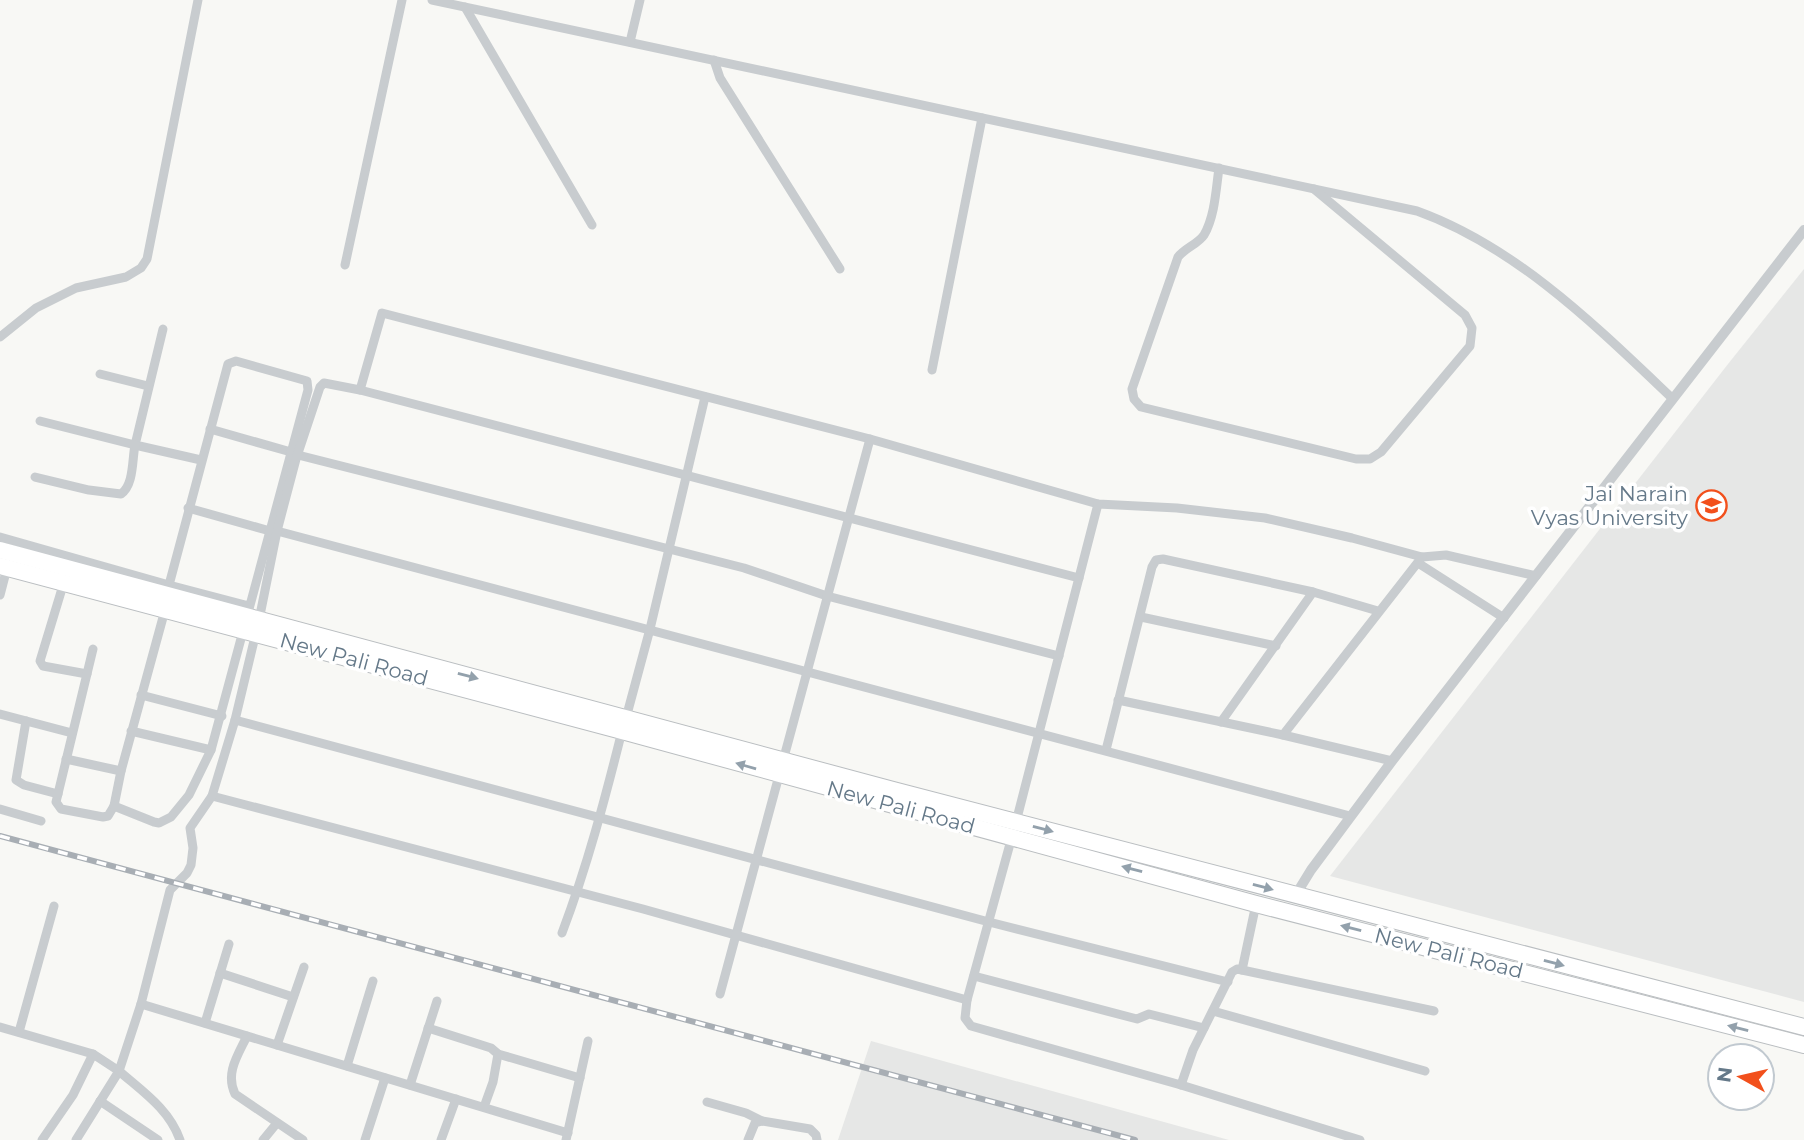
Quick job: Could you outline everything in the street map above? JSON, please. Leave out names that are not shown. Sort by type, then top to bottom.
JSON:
[{"type":"highway","name":"New Pali Road","points":[[0,551],[1014,829],[1295,896],[1804,1027]]},
{"type":"highway","name":"New Pali Road","points":[[4,567],[165,610],[251,621]]},
{"type":"highway","name":"New Pali Road","points":[[1014,829],[1256,904],[1804,1045]]},
{"type":"street","points":[[0,337],[36,308],[76,288],[126,277],[141,268],[147,260],[198,0]]},
{"type":"street","points":[[345,265],[402,0]]},
{"type":"street","points":[[432,0],[1417,211],[1442,220],[1489,245],[1552,291],[1606,334],[1673,399]]},
{"type":"street","points":[[630,42],[640,0]]},
{"type":"street","points":[[465,7],[592,225]]},
{"type":"street","points":[[714,60],[720,78],[841,269]]},
{"type":"street","points":[[932,370],[982,118]]},
{"type":"street","points":[[1219,168],[1214,202],[1206,229],[1203,236],[1184,249],[1178,257],[1132,389],[1134,399],[1141,407],[1356,459],[1370,459],[1381,452],[1470,345],[1472,328],[1465,315],[1312,188]]},
{"type":"street","points":[[1295,896],[1392,761],[1804,230]]},
{"type":"street","points":[[360,390],[382,313],[870,439],[1098,504],[1177,508],[1265,518],[1352,538],[1420,560],[1504,618]]},
{"type":"street","points":[[35,477],[89,490],[121,494],[125,492],[163,329]]},
{"type":"street","points":[[114,806],[154,822],[166,821],[194,788],[211,750],[251,621],[294,453],[308,390],[307,381],[230,362],[201,460],[169,586]]},
{"type":"street","points":[[100,374],[148,386]]},
{"type":"street","points":[[294,453],[320,387],[329,383],[1079,578]]},
{"type":"street","points":[[562,933],[578,892],[600,817],[650,629],[705,397]]},
{"type":"street","points":[[40,421],[201,460]]},
{"type":"street","points":[[210,429],[744,568],[827,596],[1059,656]]},
{"type":"street","points":[[720,994],[870,439]]},
{"type":"street","points":[[1098,504],[967,1000],[965,1018],[971,1026],[1181,1085],[1360,1140]]},
{"type":"street","points":[[188,508],[1350,816]]},
{"type":"street","points":[[76,1140],[119,1071],[141,1004],[170,890],[191,865],[193,848],[190,828],[212,796],[235,720],[251,621],[273,531]]},
{"type":"street","points":[[0,537],[169,586],[251,621]]},
{"type":"street","points":[[1283,735],[1420,560],[1456,556],[1536,576]]},
{"type":"street","points":[[1106,750],[1156,560],[1163,559],[1313,592],[1378,611]]},
{"type":"street","points":[[0,595],[4,567]]},
{"type":"street","points":[[64,582],[40,661],[43,666],[87,674]]},
{"type":"street","points":[[1221,722],[1313,592]]},
{"type":"street","points":[[93,649],[56,802],[58,808],[97,817],[108,816],[114,806],[131,732],[165,610]]},
{"type":"street","points":[[1140,617],[1276,646]]},
{"type":"street","points":[[141,695],[222,716]]},
{"type":"street","points":[[1118,700],[1392,761]]},
{"type":"street","points":[[0,714],[72,733]]},
{"type":"street","points":[[235,720],[989,922],[1228,982]]},
{"type":"street","points":[[26,721],[16,780],[24,785],[58,794]]},
{"type":"street","points":[[131,732],[211,750]]},
{"type":"street","points":[[66,759],[121,771]]},
{"type":"street","points":[[212,796],[578,892],[967,1000]]},
{"type":"street","points":[[0,809],[41,821]]},
{"type":"street","points":[[1242,970],[1256,904]]},
{"type":"street","points":[[19,1032],[54,906]]},
{"type":"street","points":[[205,1023],[229,944]]},
{"type":"street","points":[[277,1045],[304,967]]},
{"type":"street","points":[[1181,1085],[1193,1050],[1234,971],[1242,970],[1434,1011]]},
{"type":"street","points":[[220,973],[293,998]]},
{"type":"street","points":[[974,976],[1136,1019],[1149,1014],[1204,1028]]},
{"type":"street","points":[[347,1066],[373,981]]},
{"type":"street","points":[[410,1085],[437,1001]]},
{"type":"street","points":[[141,1004],[484,1107],[567,1136],[588,1041]]},
{"type":"street","points":[[1213,1011],[1425,1071]]},
{"type":"street","points":[[0,1027],[93,1054],[119,1071],[159,1105],[180,1140]]},
{"type":"street","points":[[428,1028],[491,1048],[498,1054],[580,1078]]},
{"type":"street","points":[[247,1036],[232,1067],[232,1086],[240,1099],[303,1140]]},
{"type":"street","points":[[42,1140],[73,1095],[93,1054]]},
{"type":"street","points":[[484,1107],[498,1054]]},
{"type":"street","points":[[365,1140],[385,1078]]},
{"type":"street","points":[[441,1140],[456,1099]]},
{"type":"street","points":[[100,1101],[158,1140]]},
{"type":"street","points":[[707,1101],[762,1121],[810,1129],[817,1135],[817,1140]]},
{"type":"street","points":[[748,1140],[755,1123],[762,1121]]},
{"type":"street","points":[[263,1140],[276,1123]]},
{"type":"shaded area","name":"Jai Narain Vyas University","points":[[1804,269],[1804,1002],[1330,876],[1728,364]]},
{"type":"shaded area","points":[[871,1041],[1229,1140],[838,1140]]},
{"type":"railway","points":[[0,836],[1135,1140]]},
{"type":"place","name":"Jai Narain Vyas University","points":[[1711,505]]}]
